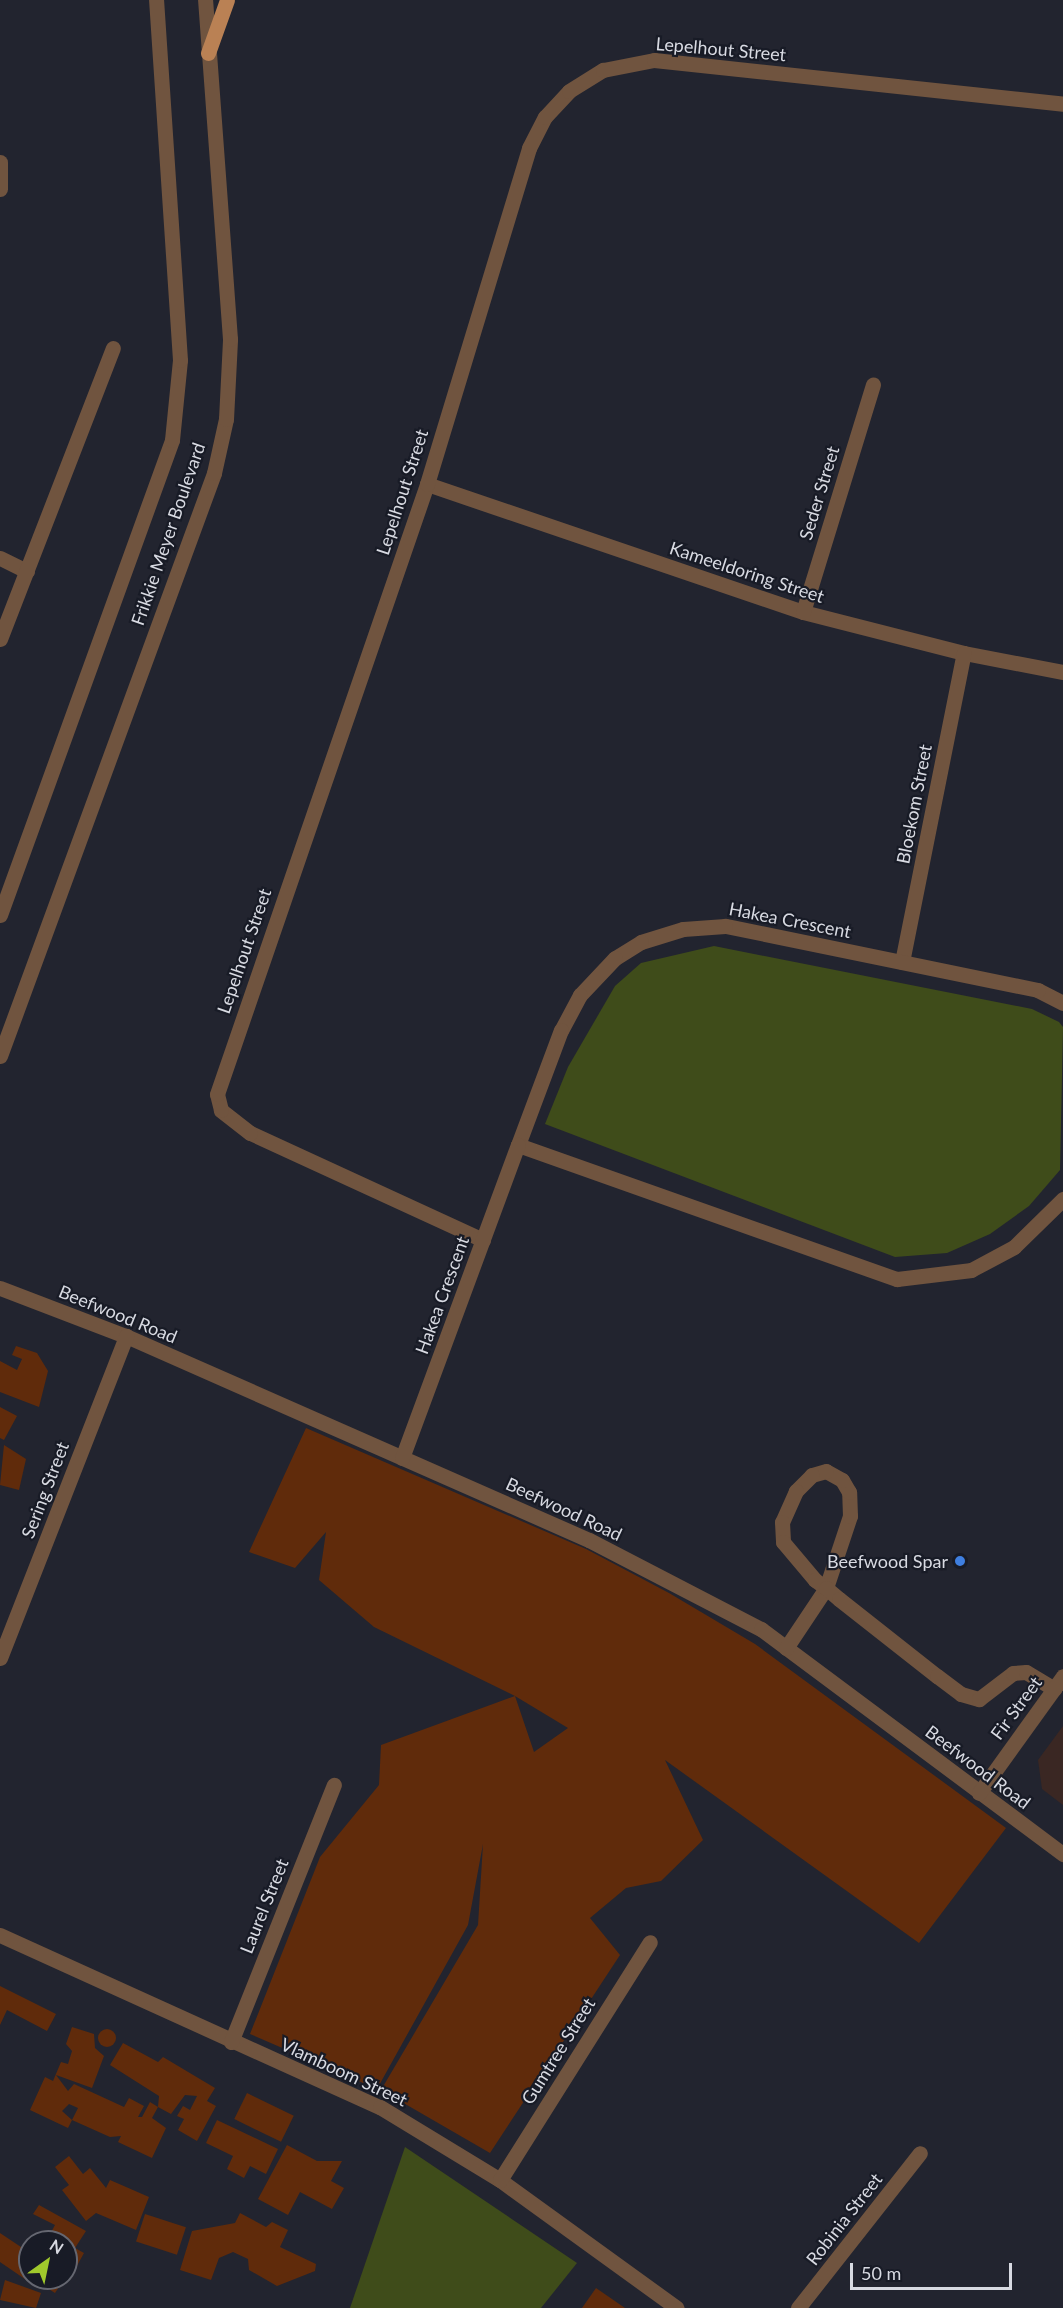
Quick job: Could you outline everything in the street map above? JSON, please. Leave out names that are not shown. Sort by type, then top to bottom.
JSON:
[{"type":"main road","points":[[208,53],[227,0]]},
{"type":"street","name":"Frikkie Meyer Boulevard","points":[[0,915],[172,440],[180,360],[156,0]]},
{"type":"street","name":"Frikkie Meyer Boulevard","points":[[0,1056],[214,473],[226,420],[230,339],[205,0]]},
{"type":"street","name":"Lepelhout Street","points":[[483,1240],[250,1133],[221,1110],[218,1094],[427,484],[529,148],[545,117],[586,81],[603,70],[654,60],[1063,104]]},
{"type":"street","points":[[0,162],[0,189]]},
{"type":"street","points":[[0,639],[27,571],[34,540],[112,348]]},
{"type":"street","name":"Seder Street","points":[[803,612],[873,385]]},
{"type":"street","name":"Kameeldoring Street","points":[[427,484],[803,612],[964,653],[1063,672]]},
{"type":"street","points":[[0,558],[27,571]]},
{"type":"street","name":"Bloekom Street","points":[[902,962],[964,653]]},
{"type":"street","name":"Hakea Crescent","points":[[402,1458],[561,1030],[580,995],[615,958],[641,942],[683,929],[725,926],[1038,990],[1063,1003]]},
{"type":"street","points":[[518,1145],[897,1279],[971,1270],[1014,1247],[1063,1199]]},
{"type":"street","name":"Beefwood Road","points":[[0,1288],[126,1336],[589,1540],[761,1629],[1063,1854]]},
{"type":"street","name":"Sering Street","points":[[0,1658],[126,1336]]},
{"type":"street","points":[[786,1648],[825,1588],[850,1516],[849,1492],[842,1480],[826,1471],[812,1475],[796,1491],[782,1522],[783,1542],[825,1588],[961,1694],[979,1699],[1013,1673],[1026,1672],[1058,1682]]},
{"type":"street","name":"Fir Street","points":[[979,1793],[1058,1682]]},
{"type":"street","name":"Laurel Street","points":[[231,2042],[334,1785]]},
{"type":"street","name":"Vlamboom Street","points":[[0,1935],[231,2042],[380,2107],[500,2180],[677,2308]]},
{"type":"street","name":"Gumtree Street","points":[[500,2180],[650,1942]]},
{"type":"street","name":"Robinia Street","points":[[798,2308],[920,2154]]},
{"type":"shaded area","points":[[1063,1726],[1063,1805],[1042,1789],[1038,1760]]},
{"type":"green space","points":[[714,946],[1032,1009],[1059,1022],[1063,1027],[1060,1170],[1029,1206],[990,1234],[947,1253],[895,1257],[545,1124],[568,1067],[615,986],[641,963]]},
{"type":"green space","points":[[405,2147],[577,2263],[541,2308],[350,2308]]},
{"type":"building","points":[[16,1346],[37,1353],[48,1371],[39,1407],[0,1392],[0,1361],[17,1370],[22,1359],[12,1355]]},
{"type":"building","points":[[0,1407],[17,1416],[4,1440],[0,1438]]},
{"type":"building","points":[[306,1428],[586,1549],[669,1593],[755,1644],[1006,1828],[919,1943],[665,1760],[703,1840],[661,1881],[626,1888],[590,1918],[620,1955],[490,2153],[381,2090],[478,1925],[483,1844],[468,1925],[377,2089],[250,2034],[320,1857],[379,1785],[381,1745],[515,1696],[374,1627],[319,1580],[326,1532],[295,1568],[249,1552]],"holes":[[[515,1696],[568,1728],[534,1752]]]},
{"type":"building","points":[[4,1445],[26,1459],[19,1490],[0,1485]]},
{"type":"building","points":[[0,1986],[56,2014],[47,2031],[7,2010],[0,2025]]},
{"type":"building","points":[[72,2027],[94,2034],[95,2048],[104,2056],[92,2088],[56,2075],[68,2091],[74,2084],[124,2107],[129,2098],[144,2106],[138,2117],[142,2117],[150,2102],[158,2107],[152,2118],[166,2128],[152,2158],[118,2142],[121,2136],[110,2137],[72,2120],[68,2128],[30,2110],[45,2077],[53,2081],[61,2062],[68,2064],[72,2051],[66,2044]],"holes":[[[69,2104],[78,2108],[72,2120],[62,2111]]]},
{"type":"building","points":[[103,2029],[111,2029],[116,2034],[114,2045],[103,2047],[98,2042],[98,2034]]},
{"type":"building","points":[[123,2043],[158,2062],[163,2057],[215,2088],[207,2101],[216,2106],[197,2141],[178,2130],[184,2119],[177,2116],[183,2106],[190,2110],[197,2096],[185,2095],[171,2114],[158,2107],[159,2096],[110,2065]]},
{"type":"building","points":[[247,2093],[294,2116],[281,2142],[234,2119]]},
{"type":"building","points":[[217,2120],[278,2149],[266,2174],[250,2166],[244,2178],[227,2169],[233,2156],[206,2143]]},
{"type":"building","points":[[287,2145],[317,2161],[342,2161],[331,2181],[344,2188],[332,2209],[300,2192],[288,2215],[258,2199]]},
{"type":"building","points":[[69,2156],[83,2174],[90,2168],[106,2188],[110,2180],[149,2197],[136,2230],[96,2213],[86,2221],[62,2190],[69,2185],[55,2167]]},
{"type":"building","points":[[39,2205],[86,2231],[78,2243],[78,2230],[52,2230],[55,2225],[33,2214]]},
{"type":"building","points":[[240,2213],[266,2227],[272,2222],[288,2230],[280,2247],[316,2264],[315,2271],[277,2286],[249,2270],[248,2259],[233,2252],[219,2258],[211,2280],[180,2270],[192,2231],[235,2223]]},
{"type":"building","points":[[145,2214],[186,2227],[177,2255],[136,2242]]},
{"type":"building","points":[[0,2233],[18,2245],[18,2274],[0,2262]]},
{"type":"building","points":[[78,2250],[84,2253],[78,2264]]},
{"type":"building","points":[[5,2280],[18,2285],[18,2290],[33,2290],[41,2293],[36,2308],[0,2300]]},
{"type":"building","points":[[596,2288],[625,2308],[582,2308]]},
{"type":"place","name":"Beefwood Spar","points":[[960,1561]]}]
